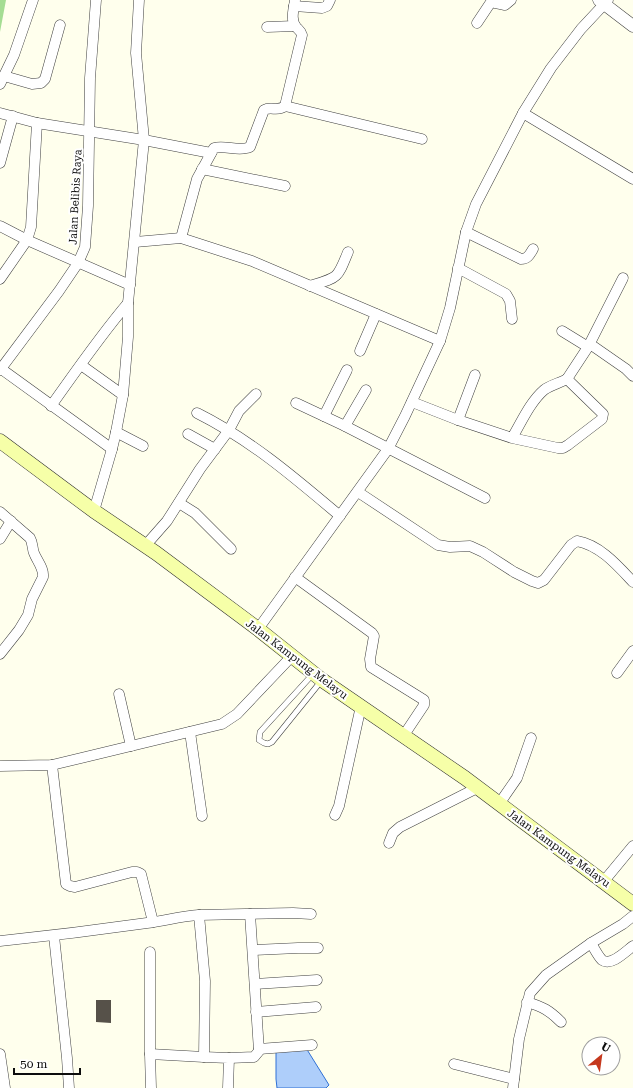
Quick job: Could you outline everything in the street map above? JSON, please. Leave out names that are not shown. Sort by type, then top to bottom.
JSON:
[{"type":"main road","name":"Jalan Kampung Melayu","points":[[0,441],[94,511],[145,546],[258,629],[318,677],[479,788],[633,904]]},
{"type":"street","points":[[33,0],[14,55],[2,80],[41,84],[45,79],[60,25]]},
{"type":"street","name":"Jalan Belibis Raya","points":[[0,369],[59,291],[78,263],[86,243],[90,133],[90,78],[96,0]]},
{"type":"street","points":[[94,511],[112,449],[123,395],[128,337],[128,303],[144,140],[136,54],[139,0]]},
{"type":"street","points":[[285,106],[302,35],[302,32],[295,26],[293,20],[294,3],[322,8],[327,6],[330,0]]},
{"type":"street","points":[[477,23],[492,2],[505,5],[511,0]]},
{"type":"street","points":[[258,629],[388,449],[412,402],[440,341],[450,308],[466,232],[476,204],[523,113],[552,68],[603,1],[633,26]]},
{"type":"street","points":[[267,27],[295,26]]},
{"type":"street","points":[[181,238],[197,179],[214,148],[245,149],[250,147],[264,110],[266,109],[278,110],[285,106],[422,139]]},
{"type":"street","points":[[0,112],[37,124],[144,140],[211,153]]},
{"type":"street","points":[[523,113],[633,178]]},
{"type":"street","points":[[0,163],[12,116]]},
{"type":"street","points":[[0,278],[27,240],[31,227],[37,124]]},
{"type":"street","points":[[202,169],[285,186]]},
{"type":"street","points":[[0,226],[27,240],[130,285]]},
{"type":"street","points":[[466,232],[521,259],[529,257],[533,249]]},
{"type":"street","points":[[134,242],[181,238],[252,261],[440,341]]},
{"type":"street","points":[[310,286],[333,278],[339,274],[348,252]]},
{"type":"street","points":[[458,268],[506,294],[510,301],[512,319]]},
{"type":"street","points":[[512,438],[532,404],[542,392],[545,389],[567,379],[589,345],[623,278]]},
{"type":"street","points":[[51,406],[98,341],[128,303]]},
{"type":"street","points":[[360,351],[376,314]]},
{"type":"street","points":[[562,331],[589,345],[626,369],[633,376]]},
{"type":"street","points":[[81,365],[123,395]]},
{"type":"street","points":[[0,369],[112,449]]},
{"type":"street","points":[[324,416],[347,370]]},
{"type":"street","points":[[458,420],[475,375]]},
{"type":"street","points":[[412,402],[458,420],[512,438],[563,448],[602,419],[603,414],[567,379]]},
{"type":"street","points":[[345,426],[366,390]]},
{"type":"street","points":[[145,546],[167,521],[200,469],[229,430],[239,411],[256,394]]},
{"type":"street","points":[[296,403],[345,426],[485,498]]},
{"type":"street","points":[[197,413],[229,430],[287,471],[340,516]]},
{"type":"street","points":[[116,432],[143,446]]},
{"type":"street","points":[[188,434],[215,449]]},
{"type":"street","points":[[358,492],[438,545],[450,547],[470,546],[484,552],[509,568],[538,583],[544,580],[571,545],[577,541],[584,542],[610,559],[633,582]]},
{"type":"street","points":[[179,503],[195,513],[231,549]]},
{"type":"street","points":[[0,512],[30,538],[34,553],[44,573],[44,577],[32,599],[28,615],[19,630],[0,654]]},
{"type":"street","points":[[0,539],[11,521]]},
{"type":"street","points":[[295,577],[372,633],[374,636],[370,659],[371,667],[424,700],[424,705],[404,735]]},
{"type":"street","points":[[617,673],[633,651]]},
{"type":"street","points":[[0,766],[52,765],[222,724],[237,714],[292,656]]},
{"type":"street","points":[[119,694],[131,746]]},
{"type":"street","points":[[335,815],[339,806],[361,706]]},
{"type":"street","points":[[190,732],[202,816]]},
{"type":"street","points":[[499,804],[517,778],[531,738]]},
{"type":"street","points":[[52,765],[66,884],[75,887],[137,872],[141,874],[153,922]]},
{"type":"street","points":[[389,843],[393,833],[400,827],[479,788]]},
{"type":"street","points":[[604,881],[633,846]]},
{"type":"street","points":[[0,941],[54,936],[153,922],[182,916],[293,912],[311,914]]},
{"type":"street","points":[[150,1054],[229,1058],[254,1057],[256,1055],[259,1049],[250,914]]},
{"type":"street","points":[[199,915],[205,981],[204,1057]]},
{"type":"street","points":[[454,1064],[513,1083],[519,1039],[530,993],[546,975],[591,943],[623,924],[633,916]]},
{"type":"street","points":[[54,936],[68,1058],[69,1088]]},
{"type":"street","points":[[591,943],[603,960],[608,962],[613,961],[633,946]]},
{"type":"street","points":[[253,950],[318,948]]},
{"type":"street","points":[[150,952],[150,1054],[152,1088]]},
{"type":"street","points":[[255,984],[317,980]]},
{"type":"street","points":[[528,1002],[543,1007],[551,1012],[560,1022]]},
{"type":"street","points":[[256,1012],[316,1007]]},
{"type":"street","points":[[259,1049],[312,1045]]},
{"type":"street","points":[[0,1054],[6,1088]]},
{"type":"street","points":[[228,1088],[229,1058]]},
{"type":"lane","points":[[318,677],[272,742],[268,744],[259,740],[260,732],[318,677]]},
{"type":"green space","points":[[0,0],[6,0],[0,32]]},
{"type":"water","points":[[306,1048],[329,1085],[326,1088],[277,1088],[276,1051]]},
{"type":"building","points":[[96,1000],[111,1000],[111,1023],[96,1022]]}]
